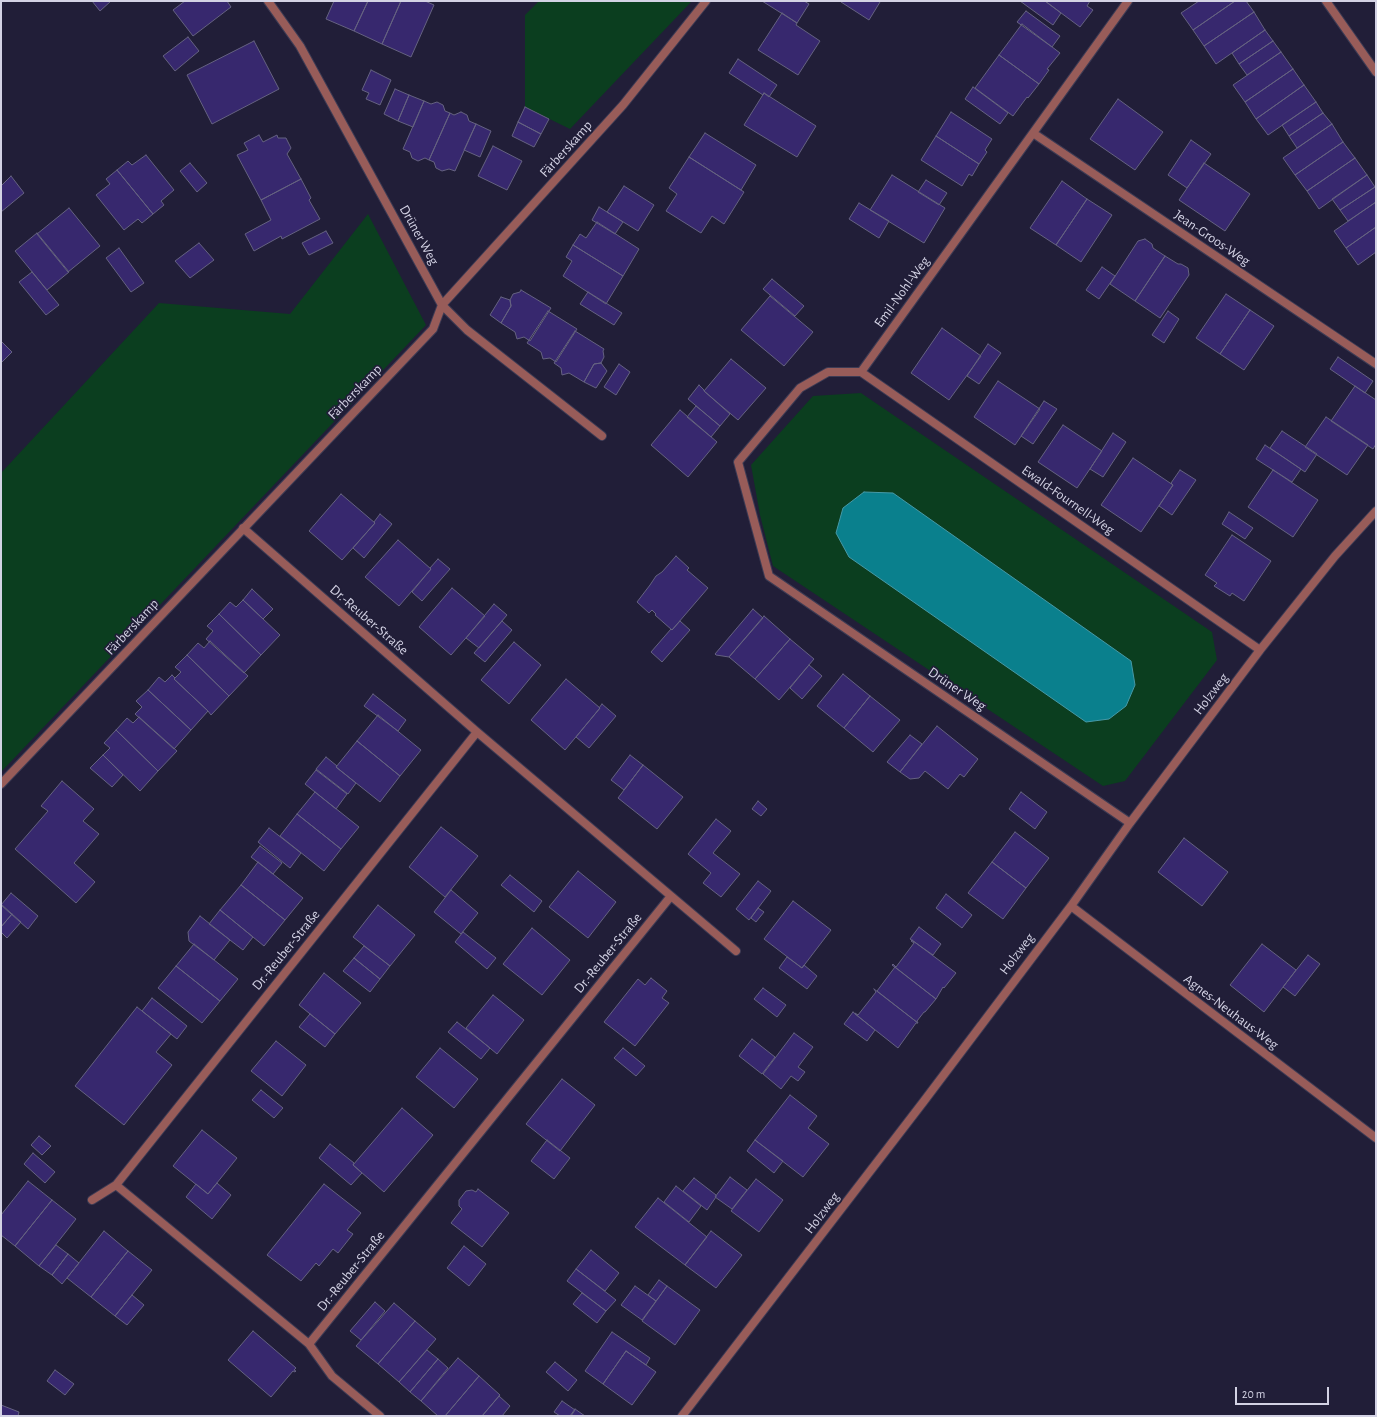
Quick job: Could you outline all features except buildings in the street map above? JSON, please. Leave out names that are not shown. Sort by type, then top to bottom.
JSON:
[{"type":"street","name":"Drüner Weg","points":[[268,1],[300,46],[442,305],[467,330],[602,436]]},
{"type":"street","name":"Färberskamp","points":[[1,784],[433,329],[442,305],[623,106],[706,1]]},
{"type":"street","name":"Emil-Nohl-Weg","points":[[861,372],[1128,1]]},
{"type":"street","points":[[1326,1],[1376,72]]},
{"type":"street","name":"Jean-Groos-Weg","points":[[1034,133],[1376,364]]},
{"type":"street","name":"Drüner Weg","points":[[861,372],[828,372],[800,388],[738,462],[769,576],[1130,823]]},
{"type":"street","name":"Ewald-Fournell-Weg","points":[[861,372],[1260,650]]},
{"type":"street","name":"Holzweg","points":[[682,1416],[924,1101],[1260,650],[1335,556],[1376,511]]},
{"type":"street","name":"Dr.-Reuber-Straße","points":[[243,528],[477,732],[736,952]]},
{"type":"street","name":"Dr.-Reuber-Straße","points":[[92,1200],[116,1185],[477,732]]},
{"type":"street","name":"Dr.-Reuber-Straße","points":[[309,1344],[671,896]]},
{"type":"street","name":"Agnes-Neuhaus-Weg","points":[[1070,906],[1376,1138]]},
{"type":"street","points":[[116,1185],[309,1344],[332,1376],[380,1416]]},
{"type":"shaded area","points":[[539,1],[692,1],[570,129],[525,107],[525,15]]},
{"type":"shaded area","points":[[368,214],[426,325],[1,772],[1,473],[159,303],[290,314]]},
{"type":"shaded area","points":[[861,393],[1212,632],[1217,660],[1125,781],[1103,786],[773,566],[760,515],[751,465],[813,396]]},
{"type":"shaded area","points":[[864,492],[893,493],[1131,661],[1135,685],[1126,706],[1109,719],[1086,722],[849,557],[836,533],[843,508]]}]
